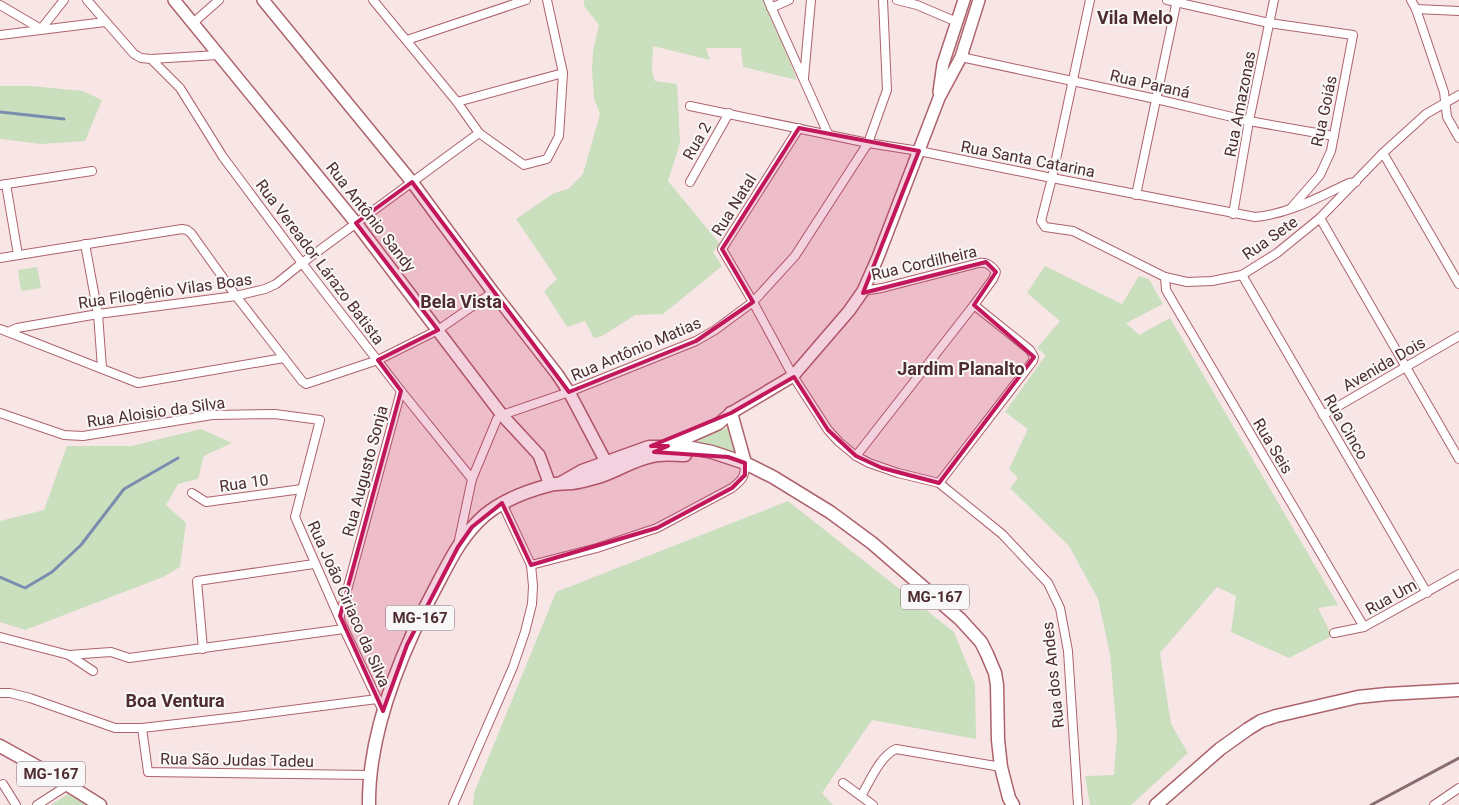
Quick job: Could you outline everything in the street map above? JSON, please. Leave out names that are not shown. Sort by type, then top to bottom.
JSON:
[{"type":"main road","points":[[731,413],[745,462]]},
{"type":"main road","name":"MG-167","points":[[369,805],[371,775],[383,710],[407,645],[430,597],[458,547],[472,527],[502,503],[523,494],[555,484],[582,471],[649,447],[668,446],[701,449],[745,462],[773,477],[830,512],[872,544],[971,630],[987,654],[995,672],[1001,767],[1009,798],[1013,805]]},
{"type":"main road","name":"MG-167","points":[[555,484],[572,483],[601,476],[622,466],[657,455],[728,457]]},
{"type":"main road","points":[[601,476],[606,462]]},
{"type":"main road","points":[[1156,805],[1220,749],[1255,725],[1276,716],[1358,697],[1459,690]]},
{"type":"main road","name":"MG-167","points":[[0,746],[100,805]]},
{"type":"street","points":[[41,29],[64,0]]},
{"type":"street","points":[[87,0],[134,54],[141,58],[218,55]]},
{"type":"street","name":"Rua Antônio Sandy","points":[[174,0],[356,223],[502,415],[540,455],[555,484]]},
{"type":"street","points":[[193,23],[219,0]]},
{"type":"street","points":[[263,0],[412,182],[569,392],[606,462]]},
{"type":"street","points":[[373,0],[457,102],[479,133],[524,165],[547,159],[559,136],[563,73],[547,0]]},
{"type":"street","points":[[407,40],[526,0]]},
{"type":"street","points":[[789,0],[769,4],[828,134]]},
{"type":"street","points":[[804,80],[811,0]]},
{"type":"street","name":"Rua Antônio Matias","points":[[502,415],[569,392],[696,341],[715,330],[753,302],[795,256],[868,143],[887,90],[883,0]]},
{"type":"street","points":[[897,0],[917,3],[957,22]]},
{"type":"street","points":[[939,98],[943,64],[964,0]]},
{"type":"street","points":[[622,466],[718,424],[731,413],[793,376],[850,311],[863,291],[878,257],[939,98],[961,58],[979,0]]},
{"type":"street","points":[[1052,178],[1090,0]]},
{"type":"street","points":[[1167,0],[1269,23]]},
{"type":"street","name":"Rua Amazonas","points":[[1233,214],[1274,0]]},
{"type":"street","points":[[1411,0],[1416,9],[1444,92],[1447,118],[1459,138]]},
{"type":"street","points":[[1136,195],[1176,1]]},
{"type":"street","points":[[0,4],[41,29]]},
{"type":"street","points":[[1416,9],[1459,11]]},
{"type":"street","points":[[0,35],[105,22]]},
{"type":"street","name":"Rua Goiás","points":[[1269,23],[1353,35],[1331,151],[1320,175],[1290,210]]},
{"type":"street","name":"Rua Paraná","points":[[961,58],[1156,98],[1250,121],[1334,136]]},
{"type":"street","name":"Rua Vereador Lárazo Batista","points":[[151,59],[180,88],[223,157],[302,263],[472,479]]},
{"type":"street","points":[[457,102],[563,73]]},
{"type":"street","name":"Rua Sete","points":[[1052,178],[1041,222],[1045,227],[1073,231],[1165,277],[1187,282],[1212,281],[1242,275],[1277,253],[1320,218],[1383,153],[1426,114],[1459,96]]},
{"type":"street","name":"Rua Santa Catarina","points":[[690,106],[868,143],[919,151],[1255,217],[1290,210],[1349,183],[1356,182]]},
{"type":"street","name":"Rua 2","points":[[690,182],[729,113]]},
{"type":"street","name":"Rua Natal","points":[[793,376],[722,250],[799,128]]},
{"type":"street","name":"Rua Filogênio Vilas Boas","points":[[8,332],[17,328],[98,314],[236,296],[276,284],[479,133]]},
{"type":"street","points":[[1383,153],[1459,284]]},
{"type":"street","points":[[18,255],[3,185],[92,171]]},
{"type":"street","points":[[1320,218],[1459,459]]},
{"type":"street","points":[[0,258],[182,229],[187,230],[236,296],[306,384],[378,360],[438,330],[493,292]]},
{"type":"street","points":[[85,244],[98,314],[102,368]]},
{"type":"street","name":"Rua Cordilheira","points":[[856,456],[974,305],[996,272],[986,262],[978,263],[882,288],[863,291]]},
{"type":"street","name":"Rua Cinco","points":[[1242,275],[1427,593]]},
{"type":"street","name":"Rua Seis","points":[[1165,277],[1166,290],[1364,628]]},
{"type":"street","points":[[939,482],[1033,361],[1034,357],[1030,350],[974,305]]},
{"type":"street","points":[[0,329],[138,383],[284,358]]},
{"type":"street","name":"Avenida Dois","points":[[1323,416],[1459,336]]},
{"type":"street","name":"Rua dos Andes","points":[[793,376],[828,430],[856,456],[882,468],[939,482],[1002,534],[1048,582],[1060,608],[1068,651],[1078,805]]},
{"type":"street","name":"Rua Augusto Sonja","points":[[340,616],[401,391]]},
{"type":"street","name":"Rua Aloisio da Silva","points":[[0,413],[64,435],[83,436],[212,415],[275,414],[320,420]]},
{"type":"street","name":"MG-167","points":[[649,447],[715,417],[731,413]]},
{"type":"street","points":[[458,547],[472,479],[497,419],[502,415]]},
{"type":"street","name":"Rua João Ciriaco da Silva","points":[[320,420],[295,517],[314,564],[340,616],[344,630],[383,710]]},
{"type":"street","points":[[531,565],[597,548],[657,528],[732,488],[745,475],[745,462]]},
{"type":"street","name":"Rua 10","points":[[192,493],[206,502],[302,489]]},
{"type":"street","points":[[453,805],[513,666],[525,632],[532,604],[531,565],[502,503]]},
{"type":"street","points":[[202,649],[196,581],[314,564]]},
{"type":"street","name":"Rua Um","points":[[1334,633],[1364,628],[1459,574]]},
{"type":"street","points":[[0,637],[69,655],[110,652],[129,658],[344,630]]},
{"type":"street","points":[[69,655],[93,671]]},
{"type":"street","points":[[0,693],[10,693],[30,698],[115,728],[142,728],[237,718],[377,698]]},
{"type":"street","name":"Rua São Judas Tadeu","points":[[142,728],[148,772],[371,775]]},
{"type":"street","points":[[861,796],[884,757],[896,749],[1001,767]]},
{"type":"street","points":[[843,783],[873,805]]},
{"type":"street","points":[[3,784],[16,805]]},
{"type":"street","points":[[37,805],[68,785]]},
{"type":"street","points":[[1434,805],[1459,788]]},
{"type":"highlighted area","points":[[799,128],[919,151],[863,293],[986,262],[996,272],[974,305],[1034,357],[939,483],[882,468],[856,456],[828,430],[794,377],[731,413],[651,446],[668,446],[654,452],[728,457],[745,463],[745,475],[732,488],[657,528],[531,565],[502,503],[472,527],[458,547],[407,645],[383,711],[340,616],[401,391],[378,360],[438,330],[356,223],[412,182],[569,392],[696,341],[753,302],[722,249]]},
{"type":"green space","points":[[584,0],[766,0],[797,80],[743,67],[741,48],[706,48],[710,60],[653,46],[652,72],[655,81],[677,84],[677,81],[680,143],[668,181],[720,244],[713,252],[722,266],[663,314],[635,315],[602,336],[594,338],[585,321],[567,327],[544,291],[557,279],[516,219],[554,193],[568,189],[583,174],[600,114],[594,98],[592,70],[593,51],[599,25],[584,6]]},
{"type":"green space","points":[[0,86],[31,86],[83,91],[102,100],[85,141],[41,144],[0,139]]},
{"type":"green space","points":[[1045,266],[1122,304],[1139,276],[1149,279],[1163,304],[1126,323],[1139,335],[1170,318],[1338,605],[1318,608],[1332,636],[1289,658],[1231,632],[1236,596],[1217,587],[1160,653],[1171,724],[1188,753],[1131,805],[1090,805],[1085,776],[1114,775],[1117,736],[1110,654],[1098,599],[1069,546],[1010,488],[1018,478],[1009,469],[1028,429],[1005,412],[1046,355],[1037,348],[1060,321],[1027,293]]},
{"type":"green space","points":[[37,267],[41,288],[21,291],[18,270]]},
{"type":"green space","points":[[733,425],[741,455],[698,445],[698,440]]},
{"type":"green space","points":[[201,429],[232,443],[204,456],[198,479],[178,484],[166,505],[186,523],[180,567],[163,577],[25,630],[0,622],[0,521],[44,510],[67,446],[131,446]]},
{"type":"green space","points":[[788,501],[954,632],[975,684],[976,739],[872,720],[822,793],[833,805],[473,805],[474,793],[556,592]]},
{"type":"green space","points":[[68,794],[87,805],[51,805]]},
{"type":"waterway","points":[[0,112],[64,119]]},
{"type":"waterway","points":[[0,577],[25,588],[52,572],[81,545],[124,489],[178,458]]},
{"type":"railway","points":[[1371,805],[1459,758]]},
{"type":"district","name":"Vila Melo","points":[[1135,17]]},
{"type":"district","name":"Bela Vista","points":[[461,301]]},
{"type":"district","name":"Jardim Planalto","points":[[961,368]]},
{"type":"district","name":"Boa Ventura","points":[[175,700]]}]
